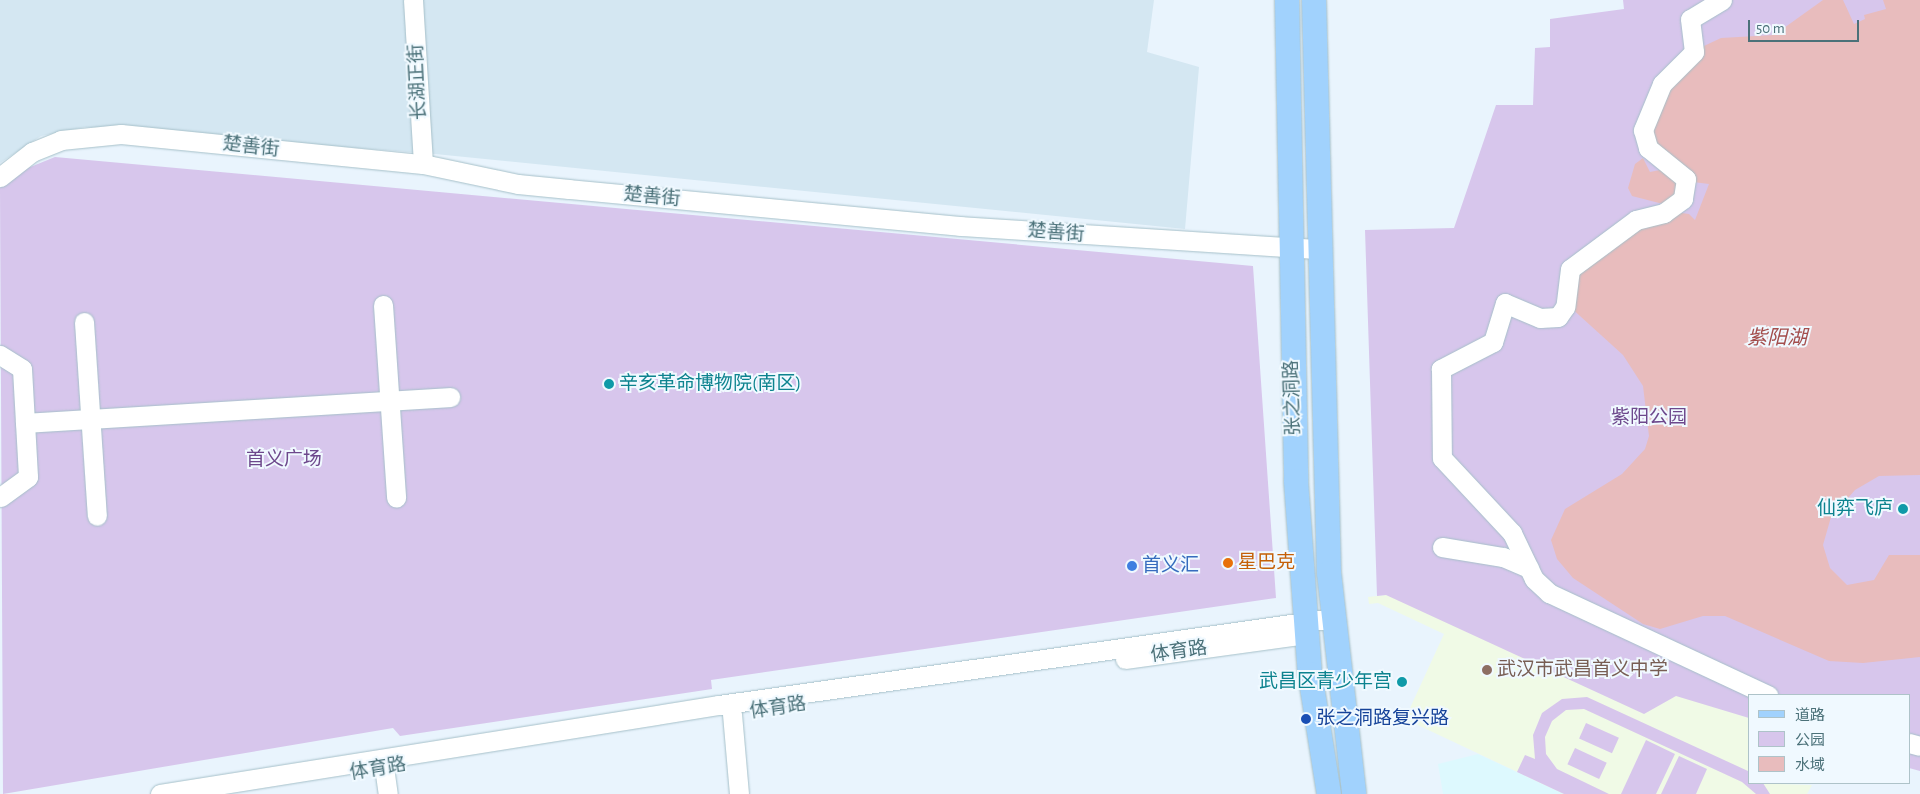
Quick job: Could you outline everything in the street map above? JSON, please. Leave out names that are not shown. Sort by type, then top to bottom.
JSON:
[{"type":"main road","name":"张之洞路","points":[[1287,0],[1289,249],[1306,628],[1329,794]]},
{"type":"main road","name":"张之洞路","points":[[1314,0],[1318,249],[1333,624],[1354,794]]},
{"type":"street","name":"长湖正街","points":[[413,0],[423,164]]},
{"type":"street","points":[[1722,0],[1690,19],[1694,52],[1662,84],[1643,130],[1648,148],[1686,179],[1683,199],[1664,213],[1631,223],[1602,249],[1570,269],[1565,307],[1558,317],[1545,319],[1505,303],[1493,342],[1439,371],[1442,458],[1512,533],[1538,585],[1556,597],[1766,694]]},
{"type":"street","name":"楚善街","points":[[0,176],[32,152],[91,134],[423,164],[518,184],[960,226],[1289,249],[1318,249]]},
{"type":"street","points":[[382,305],[396,498]]},
{"type":"street","points":[[84,322],[97,516]]},
{"type":"street","points":[[0,355],[22,368],[28,477],[0,497]]},
{"type":"street","points":[[25,423],[450,397]]},
{"type":"street","points":[[1442,547],[1503,557],[1529,568]]},
{"type":"street","points":[[160,794],[719,705],[1333,624]]},
{"type":"street","name":"体育路","points":[[224,794],[384,767],[1306,628]]},
{"type":"street","points":[[732,714],[739,794]]},
{"type":"street","points":[[384,767],[388,794]]},
{"type":"shaded area","points":[[0,0],[1154,0],[1147,52],[1199,67],[1185,229],[435,154],[85,127],[41,136],[0,163]]},
{"type":"shaded area","name":"武汉市武昌首义中学","points":[[1386,595],[1748,718],[1748,784],[1812,785],[1807,794],[1564,794],[1405,719],[1444,634],[1378,603],[1369,604],[1368,597]]},
{"type":"shaded area","points":[[1478,754],[1564,794],[1443,794],[1438,764]]},
{"type":"green space","name":"紫阳公园","points":[[1623,0],[1920,0],[1920,771],[1910,768],[1910,694],[1748,694],[1748,718],[1676,696],[1644,714],[1386,595],[1377,596],[1365,230],[1454,228],[1496,105],[1533,105],[1535,48],[1550,47],[1550,19],[1624,9]]},
{"type":"green space","name":"首义广场","points":[[55,157],[1253,266],[1276,598],[711,680],[712,689],[400,736],[393,728],[3,794],[0,188],[23,170]]},
{"type":"green space","points":[[1587,697],[1748,771],[1748,784],[1764,784],[1770,794],[1756,794],[1742,782],[1584,709],[1566,710],[1552,721],[1545,737],[1546,754],[1557,769],[1609,794],[1564,794],[1517,772],[1525,755],[1535,759],[1533,735],[1542,713],[1562,699]]},
{"type":"green space","points":[[1586,723],[1619,738],[1612,753],[1579,739]]},
{"type":"green space","points":[[1646,740],[1675,754],[1656,794],[1621,794]]},
{"type":"green space","points":[[1575,748],[1607,763],[1599,779],[1567,764]]},
{"type":"green space","points":[[1679,756],[1707,769],[1696,794],[1661,794]]},
{"type":"water","name":"紫阳湖","points":[[1823,0],[1843,0],[1854,24],[1865,19],[1864,15],[1886,9],[1883,0],[1920,0],[1920,475],[1879,476],[1855,490],[1831,517],[1823,545],[1830,568],[1847,585],[1874,580],[1889,555],[1920,555],[1920,657],[1863,663],[1829,661],[1725,616],[1703,616],[1660,629],[1643,624],[1573,578],[1557,559],[1551,540],[1565,509],[1622,474],[1645,449],[1649,436],[1643,386],[1623,355],[1569,306],[1570,278],[1605,256],[1631,230],[1675,212],[1689,214],[1695,220],[1709,184],[1693,182],[1689,169],[1650,139],[1669,83],[1689,70],[1704,46],[1721,38],[1774,35]]},
{"type":"water","points":[[1643,158],[1650,172],[1660,170],[1676,177],[1679,193],[1663,204],[1632,196],[1628,188],[1635,164]]},
{"type":"place","name":"辛亥革命博物院(南区)","points":[[609,384]]},
{"type":"place","name":"仙弈飞庐","points":[[1903,509]]},
{"type":"place","name":"星巴克","points":[[1228,563]]},
{"type":"place","name":"首义汇","points":[[1132,566]]},
{"type":"place","name":"武汉市武昌首义中学","points":[[1487,670]]},
{"type":"place","name":"武昌区青少年宫","points":[[1402,682]]},
{"type":"place","name":"张之洞路复兴路","points":[[1306,719]]}]
